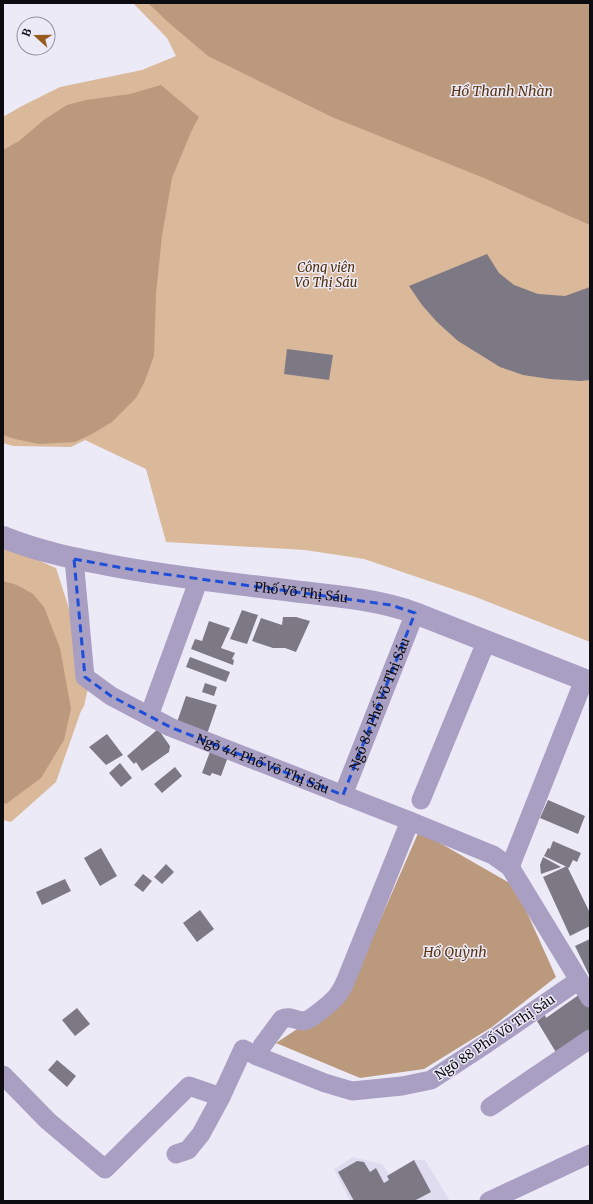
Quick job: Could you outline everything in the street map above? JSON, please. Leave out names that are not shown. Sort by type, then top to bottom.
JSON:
[{"type":"street","name":"Phố Võ Thị Sáu","points":[[3,537],[20,544],[74,559],[134,570],[371,601],[415,614],[587,681]]},
{"type":"street","name":"Ngõ 44 Phố Võ Thị Sáu","points":[[74,559],[84,677],[111,696],[170,727],[493,855],[510,867]]},
{"type":"street","points":[[149,716],[199,579]]},
{"type":"street","name":"Ngõ 84 Phố Võ Thị Sáu","points":[[343,795],[415,614]]},
{"type":"street","points":[[421,800],[486,642]]},
{"type":"street","points":[[587,681],[510,867],[590,998]]},
{"type":"street","points":[[176,1154],[188,1150],[201,1134],[245,1049],[262,1046],[282,1018],[288,1017],[301,1021],[308,1020],[338,995],[346,980],[410,821]]},
{"type":"street","name":"Ngõ 88 Phố Võ Thị Sáu","points":[[245,1049],[325,1083],[352,1091],[402,1086],[431,1080],[579,980]]},
{"type":"street","points":[[490,1108],[590,1039]]},
{"type":"street","points":[[3,1075],[48,1121],[105,1169],[189,1086],[221,1097]]},
{"type":"street","points":[[489,1201],[590,1154]]},
{"type":"highlighted area","points":[[74,559],[134,570],[391,605],[415,613],[343,795],[170,727],[111,696],[85,677]]},
{"type":"shaded area","points":[[353,1157],[382,1164],[389,1174],[414,1160],[425,1160],[450,1201],[350,1201],[334,1169]]},
{"type":"green space","name":"Công viên Võ Thị Sáu","points":[[133,3],[590,3],[590,642],[473,596],[364,559],[305,550],[166,542],[146,469],[85,440],[71,447],[13,446],[3,443],[3,117],[60,87],[142,70],[176,56],[167,38]]},
{"type":"green space","points":[[3,545],[56,568],[74,624],[92,670],[84,706],[56,782],[11,822],[3,820]]},
{"type":"water","name":"Hồ Thanh Nhàn","points":[[148,3],[590,3],[590,225],[484,178],[332,117],[208,56]]},
{"type":"water","points":[[161,85],[199,117],[191,132],[172,178],[162,236],[156,294],[154,356],[144,383],[136,398],[112,422],[75,442],[39,444],[3,435],[3,150],[19,141],[45,119],[67,105],[86,100],[130,94]]},
{"type":"water","points":[[3,581],[17,585],[33,594],[44,607],[60,648],[71,709],[64,740],[41,778],[6,804],[3,803]]},
{"type":"water","name":"Hồ Quỳnh","points":[[419,831],[515,886],[556,977],[492,1027],[424,1069],[360,1078],[276,1043],[347,996]]},
{"type":"building","points":[[487,254],[499,273],[514,285],[538,294],[565,296],[590,287],[590,380],[581,381],[550,379],[523,375],[500,367],[458,341],[437,322],[422,305],[409,286]]},
{"type":"building","points":[[287,349],[333,355],[329,380],[284,374]]},
{"type":"building","points":[[242,610],[258,615],[247,644],[230,639]]},
{"type":"building","points":[[283,617],[296,617],[310,621],[296,652],[285,648],[273,648],[252,641],[261,618],[282,625]]},
{"type":"building","points":[[209,621],[230,628],[221,648],[235,653],[232,659],[234,660],[233,665],[191,649],[195,639],[202,641]]},
{"type":"building","points":[[190,657],[230,672],[226,682],[186,667]]},
{"type":"building","points":[[205,683],[217,687],[214,696],[202,692]]},
{"type":"building","points":[[186,696],[217,705],[207,734],[176,725]]},
{"type":"building","points":[[158,729],[170,746],[169,752],[142,771],[136,762],[134,764],[127,756]]},
{"type":"building","points":[[107,734],[123,755],[106,765],[89,747]]},
{"type":"building","points":[[211,749],[229,754],[221,776],[212,773],[210,776],[202,773]]},
{"type":"building","points":[[120,763],[132,778],[121,787],[109,773]]},
{"type":"building","points":[[175,767],[182,776],[162,793],[154,784]]},
{"type":"building","points":[[548,800],[585,816],[578,834],[540,818]]},
{"type":"building","points":[[553,841],[581,853],[577,862],[573,860],[569,868],[544,856],[548,848],[550,849]]},
{"type":"building","points":[[101,848],[117,876],[100,886],[84,858]]},
{"type":"building","points":[[543,857],[561,867],[541,874],[540,865]]},
{"type":"building","points":[[166,864],[174,872],[162,884],[154,877]]},
{"type":"building","points":[[567,866],[590,913],[590,926],[570,936],[543,877]]},
{"type":"building","points":[[143,874],[152,881],[143,892],[134,885]]},
{"type":"building","points":[[65,879],[71,891],[42,905],[36,892]]},
{"type":"building","points":[[200,910],[214,929],[197,942],[183,923]]},
{"type":"building","points":[[590,939],[590,977],[575,946]]},
{"type":"building","points":[[580,994],[590,1008],[590,1034],[557,1054],[537,1021],[545,1015],[546,1018]]},
{"type":"building","points":[[77,1008],[90,1024],[75,1036],[62,1020]]},
{"type":"building","points":[[57,1060],[76,1076],[67,1087],[48,1070]]},
{"type":"building","points":[[414,1160],[431,1192],[414,1201],[354,1201],[338,1172],[357,1161],[364,1162],[370,1172],[376,1168],[384,1183],[389,1180],[387,1176]]}]
